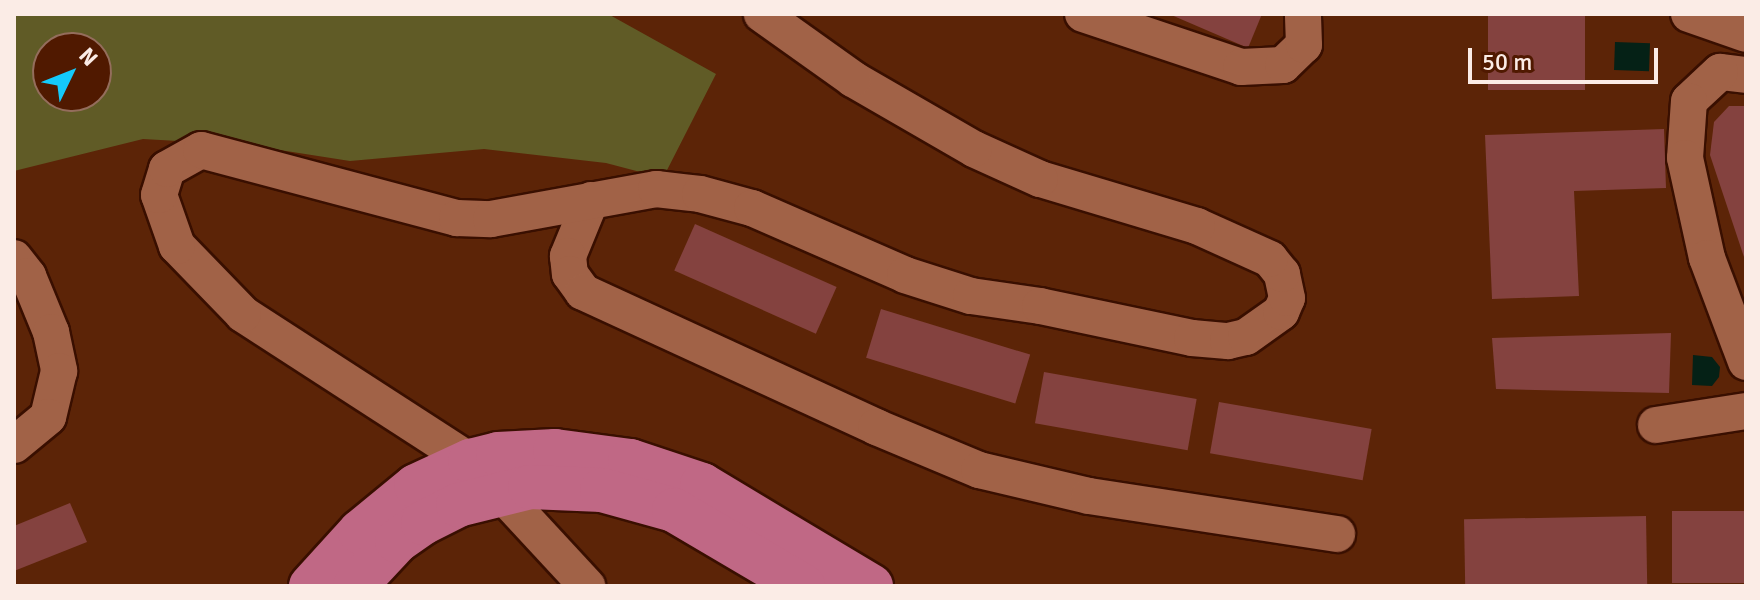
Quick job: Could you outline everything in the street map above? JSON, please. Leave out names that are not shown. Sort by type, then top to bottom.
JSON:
[{"type":"main road","points":[[311,586],[341,550],[395,500],[416,486],[470,461],[498,454],[555,451],[641,465],[702,485],[871,586]]},
{"type":"main road","points":[[355,586],[397,541],[423,523],[458,505],[530,487],[602,490],[644,500],[700,523],[803,586]]},
{"type":"street","points":[[470,461],[243,314],[177,246],[159,195],[167,169],[201,150],[457,218],[491,219],[656,189],[700,194],[752,208],[905,275],[971,296],[1040,306],[1192,338],[1228,341],[1246,337],[1281,312],[1287,298],[1282,274],[1270,259],[1197,226],[1040,179],[974,149],[853,79],[762,14]]},
{"type":"street","points":[[1083,14],[1241,67],[1283,65],[1304,45],[1303,14]]},
{"type":"street","points":[[1689,14],[1746,34]]},
{"type":"street","points":[[1746,75],[1720,72],[1689,101],[1685,158],[1707,258],[1746,362]]},
{"type":"street","points":[[591,200],[568,256],[570,274],[583,292],[876,427],[979,470],[1089,496],[1337,534]]},
{"type":"street","points":[[14,258],[28,276],[51,332],[59,371],[48,417],[14,445]]},
{"type":"street","points":[[1656,425],[1746,411]]},
{"type":"street","points":[[501,493],[587,586]]},
{"type":"shaded area","points":[[14,14],[608,14],[716,74],[663,178],[606,163],[484,149],[350,161],[248,145],[143,139],[14,171]]},
{"type":"shaded area","points":[[1615,42],[1650,43],[1649,71],[1614,70]]},
{"type":"shaded area","points":[[1693,355],[1712,357],[1720,367],[1719,377],[1712,386],[1692,385]]},
{"type":"building","points":[[1169,14],[1262,14],[1248,48]]},
{"type":"building","points":[[1488,14],[1585,14],[1585,90],[1488,90]]},
{"type":"building","points":[[1729,106],[1746,106],[1745,260],[1710,155],[1714,122]]},
{"type":"building","points":[[1664,129],[1666,188],[1574,191],[1579,296],[1492,299],[1485,135]]},
{"type":"building","points":[[695,224],[837,287],[816,334],[674,271]]},
{"type":"building","points":[[881,309],[1030,355],[1015,403],[866,358]]},
{"type":"building","points":[[1671,333],[1669,393],[1496,389],[1492,338]]},
{"type":"building","points":[[1044,372],[1197,399],[1188,450],[1035,423]]},
{"type":"building","points":[[1219,402],[1372,429],[1363,480],[1210,453]]},
{"type":"building","points":[[70,503],[87,542],[14,571],[14,526]]},
{"type":"building","points":[[1672,511],[1746,511],[1746,583],[1672,583]]},
{"type":"building","points":[[1646,516],[1647,586],[1465,586],[1464,519]]}]
